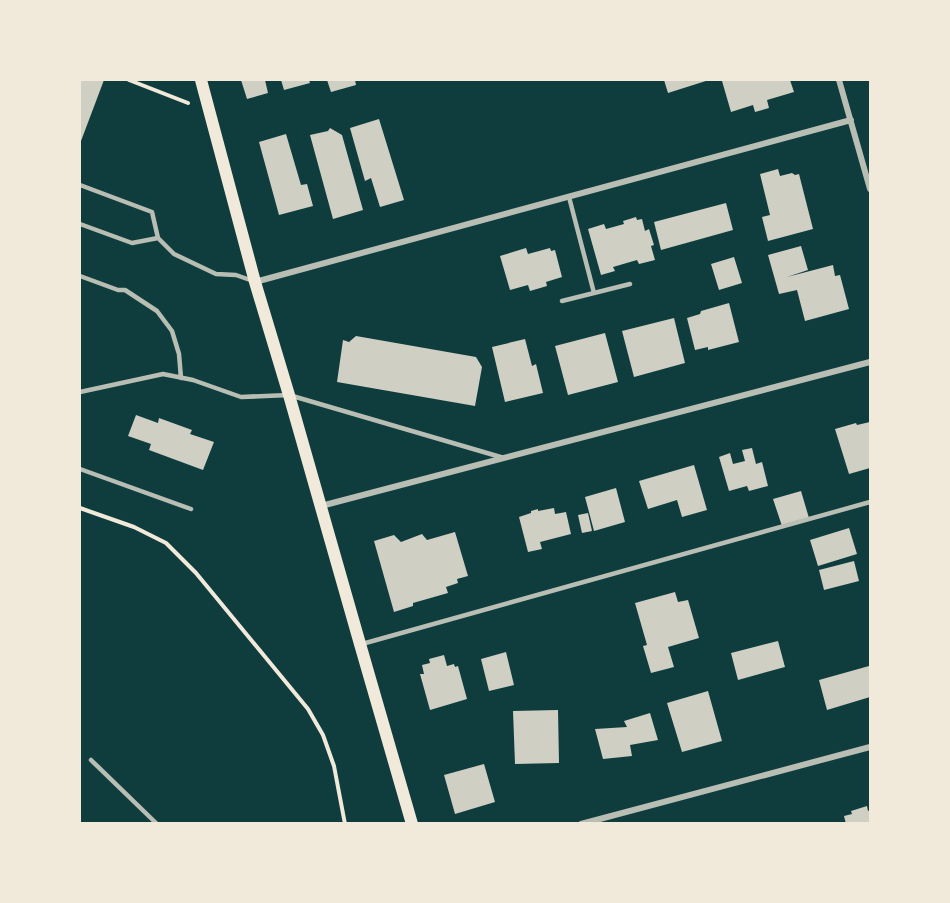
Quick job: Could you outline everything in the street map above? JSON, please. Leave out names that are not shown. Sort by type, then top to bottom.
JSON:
[{"type":"main road","points":[[201,80],[255,282],[290,395],[412,824]]},
{"type":"street","points":[[839,80],[870,189]]},
{"type":"street","points":[[255,282],[851,120]]},
{"type":"street","points":[[321,506],[870,362]]},
{"type":"street","points":[[581,824],[870,747]]},
{"type":"lane","points":[[80,184],[152,212],[158,238],[174,254],[216,274],[236,274],[255,282]]},
{"type":"lane","points":[[569,197],[594,293]]},
{"type":"lane","points":[[80,224],[132,243],[158,238]]},
{"type":"lane","points":[[80,276],[118,290],[125,290],[157,311],[172,330],[179,354],[180,378]]},
{"type":"lane","points":[[562,301],[630,284]]},
{"type":"lane","points":[[80,392],[163,374],[193,380],[241,397],[290,395],[504,458]]},
{"type":"lane","points":[[80,469],[190,509]]},
{"type":"lane","points":[[360,645],[870,502]]},
{"type":"lane","points":[[91,760],[157,824]]},
{"type":"path","points":[[129,80],[188,103]]},
{"type":"path","points":[[80,508],[134,527],[165,543],[196,573],[308,709],[323,735],[334,766],[345,824]]},
{"type":"building","points":[[80,80],[104,80],[81,141],[80,140]]},
{"type":"building","points":[[241,80],[265,80],[268,93],[247,99]]},
{"type":"building","points":[[281,80],[309,80],[310,83],[284,90]]},
{"type":"building","points":[[327,80],[355,80],[356,85],[331,92]]},
{"type":"building","points":[[664,80],[709,80],[668,93]]},
{"type":"building","points":[[790,80],[794,92],[767,100],[769,108],[755,112],[753,105],[731,112],[722,81]]},
{"type":"building","points":[[379,119],[404,200],[380,207],[371,178],[365,181],[350,128]]},
{"type":"building","points":[[330,128],[342,135],[363,210],[333,219],[310,135],[328,131]]},
{"type":"building","points":[[286,134],[301,185],[307,184],[313,206],[279,215],[259,142]]},
{"type":"building","points":[[778,169],[780,176],[799,174],[813,229],[768,241],[762,217],[770,215],[760,174]]},
{"type":"building","points":[[726,203],[733,230],[661,250],[654,222]]},
{"type":"building","points":[[636,217],[637,220],[642,219],[645,231],[649,229],[654,245],[651,246],[655,260],[639,264],[637,260],[613,267],[615,271],[601,275],[588,229],[604,224],[606,229],[624,224],[623,221]]},
{"type":"building","points":[[801,246],[808,270],[787,277],[833,265],[835,276],[840,275],[849,309],[805,321],[797,290],[779,294],[768,255]]},
{"type":"building","points":[[526,248],[528,254],[550,248],[551,251],[555,250],[562,277],[546,282],[547,286],[530,291],[528,285],[510,290],[500,256]]},
{"type":"building","points":[[734,257],[742,283],[719,290],[711,264]]},
{"type":"building","points":[[729,303],[739,342],[708,350],[708,347],[695,350],[687,318],[700,314],[701,311]]},
{"type":"building","points":[[674,318],[685,363],[634,377],[622,331]]},
{"type":"building","points":[[605,333],[618,382],[568,395],[555,346]]},
{"type":"building","points":[[356,336],[476,357],[482,367],[475,406],[337,382],[343,340],[349,342]]},
{"type":"building","points":[[525,339],[532,366],[536,364],[543,393],[505,402],[492,347]]},
{"type":"building","points":[[136,415],[158,423],[159,418],[192,430],[190,434],[214,442],[203,470],[149,450],[151,444],[128,436]]},
{"type":"building","points":[[870,422],[870,468],[849,474],[835,429]]},
{"type":"building","points":[[752,448],[756,464],[762,462],[768,486],[749,491],[747,486],[729,491],[719,457],[730,453],[733,464],[745,461],[742,450]]},
{"type":"building","points":[[694,465],[707,510],[682,517],[677,500],[648,509],[639,481]]},
{"type":"building","points":[[616,488],[625,522],[594,531],[585,497]]},
{"type":"building","points":[[801,491],[809,518],[782,526],[773,499]]},
{"type":"building","points":[[554,508],[555,514],[566,512],[571,534],[540,542],[542,549],[528,552],[519,517],[538,509],[538,511]]},
{"type":"building","points":[[588,513],[592,531],[582,533],[578,515]]},
{"type":"building","points":[[849,528],[857,554],[818,566],[810,540]]},
{"type":"building","points":[[455,532],[468,576],[457,579],[458,583],[446,587],[448,593],[413,603],[413,606],[394,612],[374,541],[394,535],[401,542],[422,534],[427,540]]},
{"type":"building","points":[[854,561],[859,581],[824,590],[819,570]]},
{"type":"building","points":[[675,592],[678,602],[688,600],[699,638],[668,647],[674,667],[651,673],[643,646],[647,645],[635,603]]},
{"type":"building","points":[[778,641],[785,667],[738,680],[731,653]]},
{"type":"building","points":[[506,652],[514,685],[489,691],[481,659]]},
{"type":"building","points":[[444,655],[447,666],[454,664],[455,667],[458,666],[467,699],[430,710],[420,674],[424,674],[422,665],[430,663],[429,659]]},
{"type":"building","points":[[869,666],[870,697],[827,710],[819,680]]},
{"type":"building","points":[[708,691],[722,741],[682,752],[667,703]]},
{"type":"building","points":[[558,710],[559,763],[515,764],[513,711]]},
{"type":"building","points":[[650,713],[658,740],[630,745],[632,756],[603,759],[595,729],[627,727],[624,721]]},
{"type":"building","points":[[484,764],[495,802],[455,814],[444,775]]},
{"type":"building","points":[[867,806],[868,811],[870,810],[870,824],[846,824],[844,816]]}]
